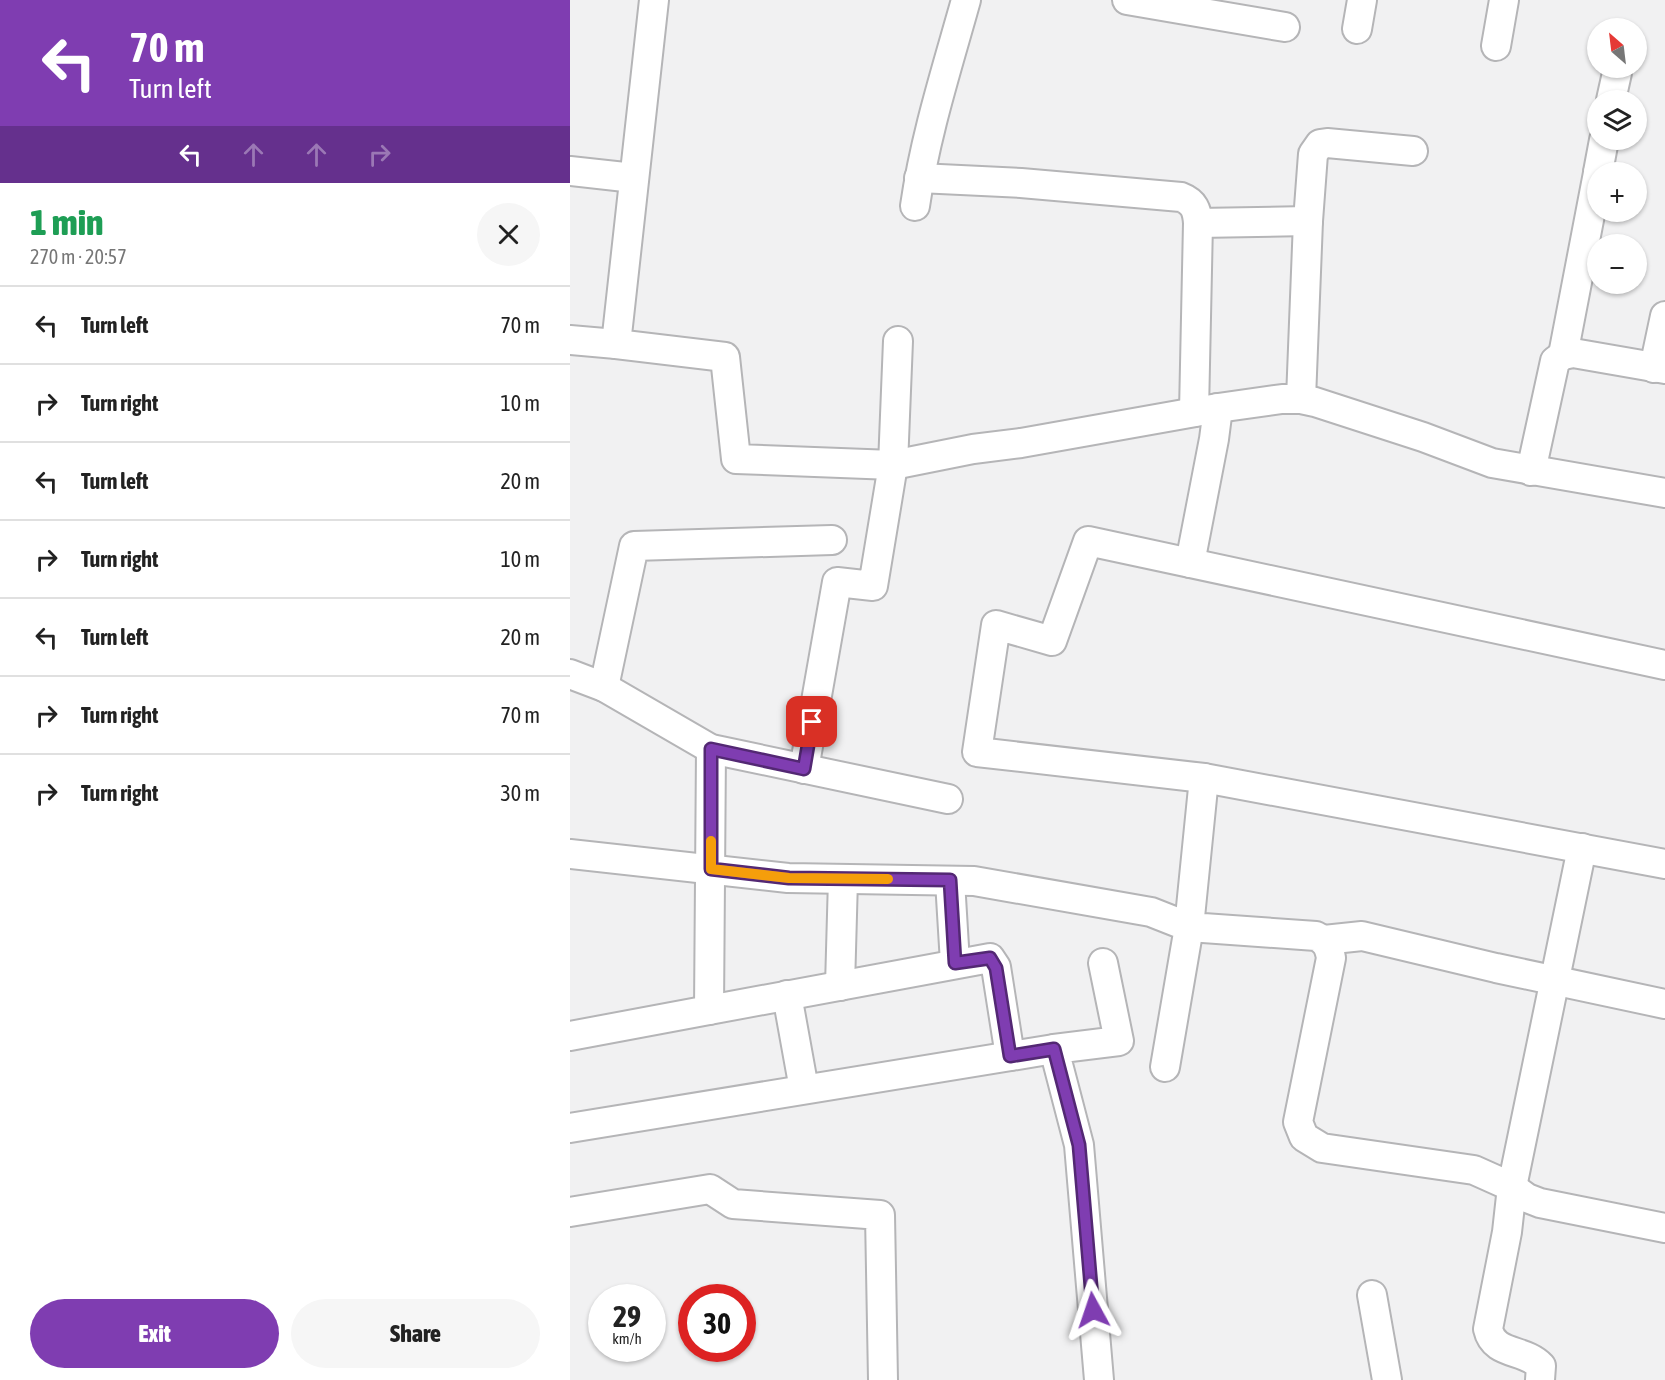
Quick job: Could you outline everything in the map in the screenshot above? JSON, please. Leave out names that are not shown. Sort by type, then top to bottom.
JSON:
[{"type":"street","points":[[616,344],[654,0]]},
{"type":"street","points":[[915,206],[920,178],[966,0]]},
{"type":"street","points":[[1127,0],[1285,27]]},
{"type":"street","points":[[1357,29],[1362,0]]},
{"type":"street","points":[[1496,46],[1504,0]]},
{"type":"street","points":[[1301,399],[1313,154],[1320,144],[1327,142],[1413,151]]},
{"type":"street","points":[[570,171],[634,178]]},
{"type":"street","points":[[920,178],[1021,183],[1181,196],[1190,200],[1197,210],[1206,410],[1214,439],[1190,563]]},
{"type":"street","points":[[1198,223],[1308,221]]},
{"type":"street","points":[[1563,355],[1589,222]]},
{"type":"street","points":[[1531,471],[1556,361],[1563,355],[1573,353],[1660,368],[1665,316]]},
{"type":"street","points":[[570,340],[725,357],[736,459],[893,465],[973,449],[1021,443],[1206,410],[1282,399],[1301,399],[1412,433],[1492,463],[1665,494]]},
{"type":"street","points":[[804,769],[837,582],[873,586],[893,465],[897,341]]},
{"type":"street","points":[[604,687],[634,546],[832,540]]},
{"type":"street","points":[[1665,665],[1088,541],[1052,641],[996,625],[977,752],[1204,777],[1665,864]]},
{"type":"street","points":[[570,674],[604,687],[711,749],[948,799]]},
{"type":"street","points":[[709,1010],[711,749]]},
{"type":"street","points":[[1166,1067],[1189,927],[1204,777]]},
{"type":"street","points":[[1540,1380],[1541,1366],[1536,1361],[1497,1345],[1490,1340],[1488,1329],[1507,1232],[1512,1187],[1582,848]]},
{"type":"street","points":[[570,854],[789,878],[974,881],[1151,912],[1189,927],[1316,936],[1324,940],[1329,947],[1331,958],[1298,1122],[1304,1137],[1322,1148],[1474,1170],[1540,1203],[1665,1228]]},
{"type":"street","points":[[840,986],[843,879]]},
{"type":"street","points":[[950,880],[955,963]]},
{"type":"street","points":[[1324,940],[1362,936],[1665,1004]]},
{"type":"street","points":[[570,1036],[990,958],[996,968],[1010,1056]]},
{"type":"street","points":[[570,1128],[1054,1049],[1119,1041],[1103,963]]},
{"type":"street","points":[[787,995],[804,1089]]},
{"type":"street","points":[[1054,1049],[1079,1145],[1099,1380]]},
{"type":"street","points":[[570,1212],[710,1189],[733,1204],[880,1215],[883,1380]]},
{"type":"street","points":[[1372,1294],[1386,1380]]},
{"type":"slow traffic","points":[[711,841],[711,869],[789,878],[888,879]]},
{"type":"route","points":[[812,722],[804,769],[711,749],[711,869],[789,878],[950,880],[955,963],[990,958],[996,968],[1010,1056],[1054,1049],[1079,1145],[1093,1310]]}]
